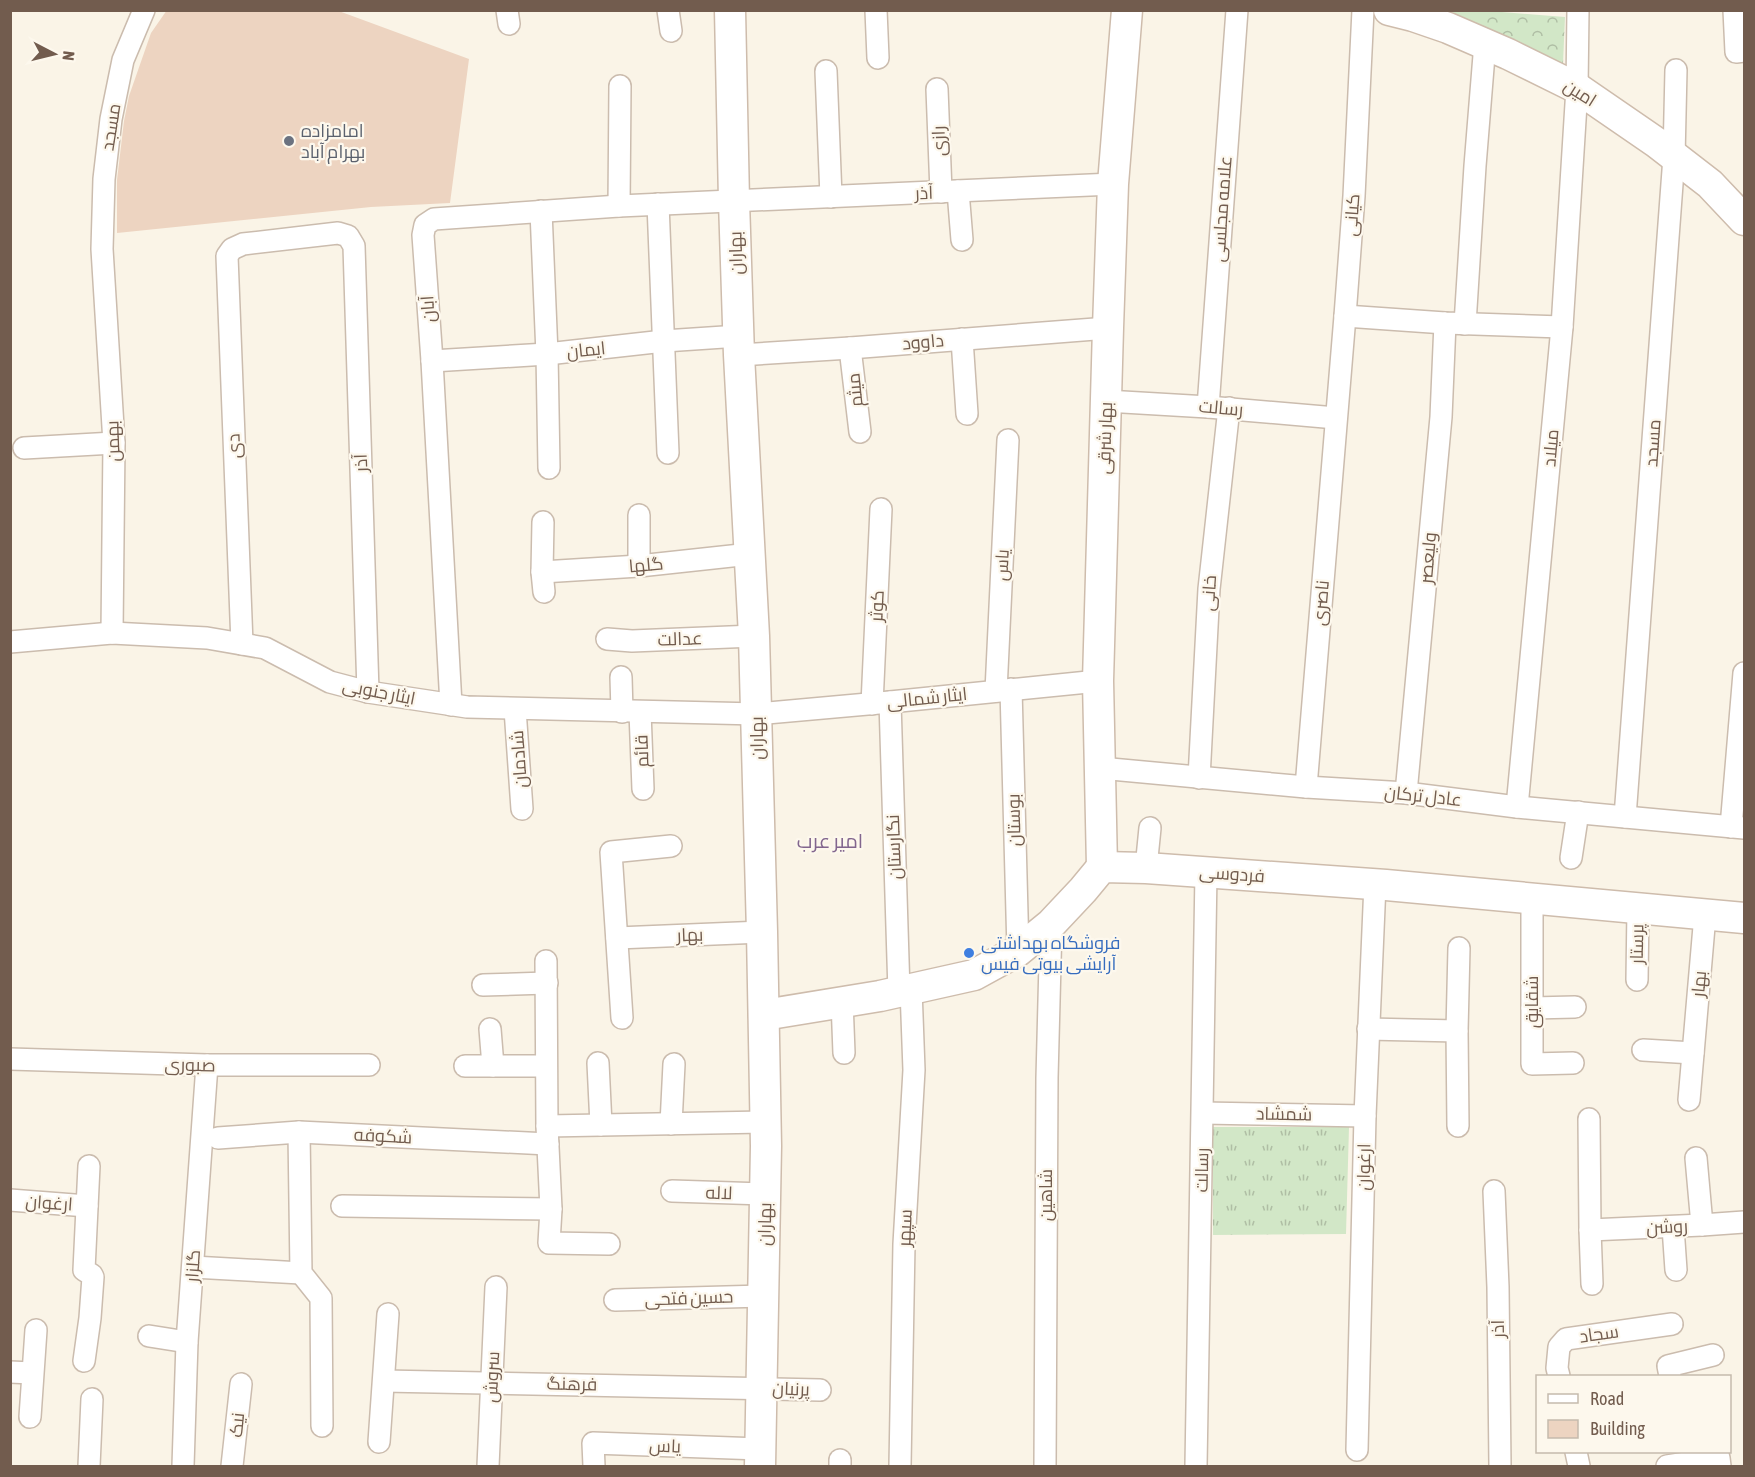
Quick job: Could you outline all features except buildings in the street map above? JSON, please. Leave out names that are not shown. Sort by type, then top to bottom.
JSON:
[{"type":"street","name":"مسجد","points":[[102,249],[104,179],[111,119],[123,60],[144,10]]},
{"type":"street","name":"بهاران","points":[[730,10],[739,346],[757,714],[764,1015],[765,1194],[760,1458]]},
{"type":"street","points":[[876,10],[878,58]]},
{"type":"street","name":"بهار شرقی","points":[[1102,867],[1098,681],[1108,328],[1113,184],[1127,10]]},
{"type":"street","name":"علامه مجلسی","points":[[1208,406],[1237,10]]},
{"type":"street","name":"کیانی","points":[[1336,418],[1354,196],[1363,10]]},
{"type":"street","name":"امین","points":[[1389,10],[1448,28],[1485,43],[1577,88],[1657,143],[1710,184],[1744,220]]},
{"type":"street","name":"میلاد","points":[[1517,807],[1562,327],[1577,88],[1578,10]]},
{"type":"street","points":[[1734,10],[1736,52],[1744,51]]},
{"type":"street","name":"ولیعصر","points":[[1406,793],[1441,417],[1475,166],[1485,43]]},
{"type":"street","name":"مسجد","points":[[1625,817],[1674,157],[1676,70]]},
{"type":"street","points":[[826,71],[831,197]]},
{"type":"street","points":[[619,206],[620,86]]},
{"type":"street","name":"رازی","points":[[937,89],[949,192],[962,240]]},
{"type":"street","name":"آذر","points":[[734,201],[1113,184]]},
{"type":"street","name":"آبان","points":[[451,705],[423,235],[425,225],[435,219],[619,206],[734,201]]},
{"type":"street","points":[[658,204],[668,453]]},
{"type":"street","points":[[541,211],[549,468]]},
{"type":"street","name":"آذر","points":[[232,249],[243,244],[338,233],[348,236],[354,246],[368,692]]},
{"type":"street","name":"بهمن","points":[[102,249],[114,443],[112,633]]},
{"type":"street","name":"دی","points":[[232,249],[227,256],[242,644]]},
{"type":"street","points":[[1345,316],[1562,327]]},
{"type":"street","name":"داوود","points":[[739,346],[850,348],[1108,328]]},
{"type":"street","points":[[962,339],[967,414]]},
{"type":"street","name":"ایمان","points":[[432,361],[547,354],[664,341],[739,346]]},
{"type":"street","name":"میثم","points":[[850,348],[860,432]]},
{"type":"street","name":"رسالت","points":[[1106,401],[1208,406],[1336,418]]},
{"type":"street","name":"خانی","points":[[1199,778],[1209,589],[1229,408]]},
{"type":"street","name":"ناصری","points":[[1306,787],[1336,418]]},
{"type":"street","name":"یاس","points":[[1003,690],[1008,440]]},
{"type":"street","points":[[24,448],[114,443]]},
{"type":"street","name":"کوثر","points":[[881,509],[881,703]]},
{"type":"street","points":[[639,515],[639,566]]},
{"type":"street","name":"گلها","points":[[543,522],[543,582],[639,566],[750,554]]},
{"type":"street","name":"ایثار جنوبی","points":[[10,642],[112,633],[207,638],[265,648],[330,682],[368,692],[451,705],[515,709],[757,714]]},
{"type":"street","name":"عدالت","points":[[607,639],[632,641],[754,636]]},
{"type":"street","points":[[1738,828],[1744,673]]},
{"type":"street","name":"قائم","points":[[621,677],[631,712],[643,789]]},
{"type":"street","name":"ایثار شمالی","points":[[757,714],[1098,681]]},
{"type":"street","name":"بوستان","points":[[1003,690],[1018,951]]},
{"type":"street","name":"نگارستان","points":[[881,703],[905,990]]},
{"type":"street","name":"شادمان","points":[[515,709],[522,809]]},
{"type":"street","name":"عادل ترکان","points":[[1101,768],[1306,787],[1406,793],[1517,807],[1738,828]]},
{"type":"street","points":[[1571,858],[1578,812]]},
{"type":"street","points":[[1146,868],[1149,828]]},
{"type":"street","points":[[622,1018],[611,852],[671,846]]},
{"type":"street","points":[[764,1015],[905,990],[974,975],[1018,951],[1051,924],[1102,867]]},
{"type":"street","name":"فردوسی","points":[[1102,867],[1375,884],[1744,918]]},
{"type":"street","name":"رسالت","points":[[1196,1467],[1206,873]]},
{"type":"street","name":"ارغوان","points":[[1357,1450],[1365,1116],[1375,884]]},
{"type":"street","name":"شقایق","points":[[1532,898],[1532,1064],[1573,1063]]},
{"type":"street","name":"پرستار","points":[[1637,980],[1638,908]]},
{"type":"street","name":"بهار","points":[[1689,1100],[1705,915]]},
{"type":"street","name":"شاهین","points":[[1045,1467],[1047,1090],[1051,924]]},
{"type":"street","name":"بهار","points":[[617,938],[762,932]]},
{"type":"street","points":[[1458,1126],[1459,948]]},
{"type":"street","points":[[546,961],[547,1135],[551,1209],[549,1243],[609,1244]]},
{"type":"street","points":[[483,984],[547,983]]},
{"type":"street","name":"سپهر","points":[[900,1467],[904,1244],[914,1070],[905,990]]},
{"type":"street","points":[[842,1001],[844,1053]]},
{"type":"street","points":[[1532,1008],[1575,1007]]},
{"type":"street","points":[[489,1029],[493,1066]]},
{"type":"street","points":[[1368,1029],[1457,1031]]},
{"type":"street","points":[[1643,1049],[1693,1053]]},
{"type":"street","name":"صبوری","points":[[10,1059],[207,1065],[369,1065]]},
{"type":"street","points":[[598,1063],[601,1125]]},
{"type":"street","points":[[671,1124],[674,1064]]},
{"type":"street","name":"گلزار","points":[[183,1467],[187,1342],[207,1065]]},
{"type":"street","points":[[465,1066],[546,1066]]},
{"type":"street","name":"شمشاد","points":[[1203,1113],[1365,1116]]},
{"type":"street","points":[[1589,1119],[1592,1284]]},
{"type":"street","name":"شکوفه","points":[[218,1138],[299,1132],[547,1135],[601,1125],[765,1122]]},
{"type":"street","points":[[299,1132],[301,1273],[321,1298],[322,1426]]},
{"type":"street","points":[[1696,1158],[1702,1225]]},
{"type":"street","points":[[84,1361],[93,1277],[84,1270],[89,1166]]},
{"type":"street","name":"لاله","points":[[672,1191],[765,1194]]},
{"type":"street","name":"آذر","points":[[1494,1191],[1498,1287],[1500,1467]]},
{"type":"street","name":"ارغوان","points":[[10,1200],[87,1206]]},
{"type":"street","points":[[342,1206],[551,1209]]},
{"type":"street","name":"روشن","points":[[1590,1230],[1744,1222]]},
{"type":"street","points":[[1673,1227],[1676,1270]]},
{"type":"street","points":[[193,1267],[301,1273]]},
{"type":"street","name":"سروش","points":[[488,1467],[496,1287]]},
{"type":"street","name":"حسین فتحی","points":[[615,1300],[763,1296]]},
{"type":"street","points":[[379,1442],[388,1314]]},
{"type":"street","name":"سجاد","points":[[1559,1375],[1559,1347],[1566,1339],[1672,1324]]},
{"type":"street","points":[[30,1417],[36,1330]]},
{"type":"street","points":[[149,1336],[187,1342]]},
{"type":"street","points":[[1670,1375],[1668,1366],[1713,1355]]},
{"type":"street","points":[[10,1372],[32,1373]]},
{"type":"street","name":"فرهنگ","points":[[384,1381],[761,1388]]},
{"type":"street","name":"نیک","points":[[232,1467],[241,1384]]},
{"type":"street","name":"پرنیان","points":[[761,1388],[820,1390]]},
{"type":"street","points":[[89,1467],[93,1399]]},
{"type":"street","name":"یاس","points":[[594,1467],[593,1443],[760,1458]]},
{"type":"street","points":[[1678,1461],[1719,1458],[1720,1467]]},
{"type":"green space","points":[[1416,11],[1490,11],[1565,17],[1563,64]]},
{"type":"green space","points":[[1213,1127],[1349,1127],[1346,1234],[1213,1235]]},
{"type":"place","name":"امامزاده بهرام آباد","points":[[289,141]]},
{"type":"place","name":"فروشگاه بهداشتی آرایشی بیوتی فیس","points":[[969,953]]},
{"type":"district","name":"امیر عرب","points":[[830,841]]}]
